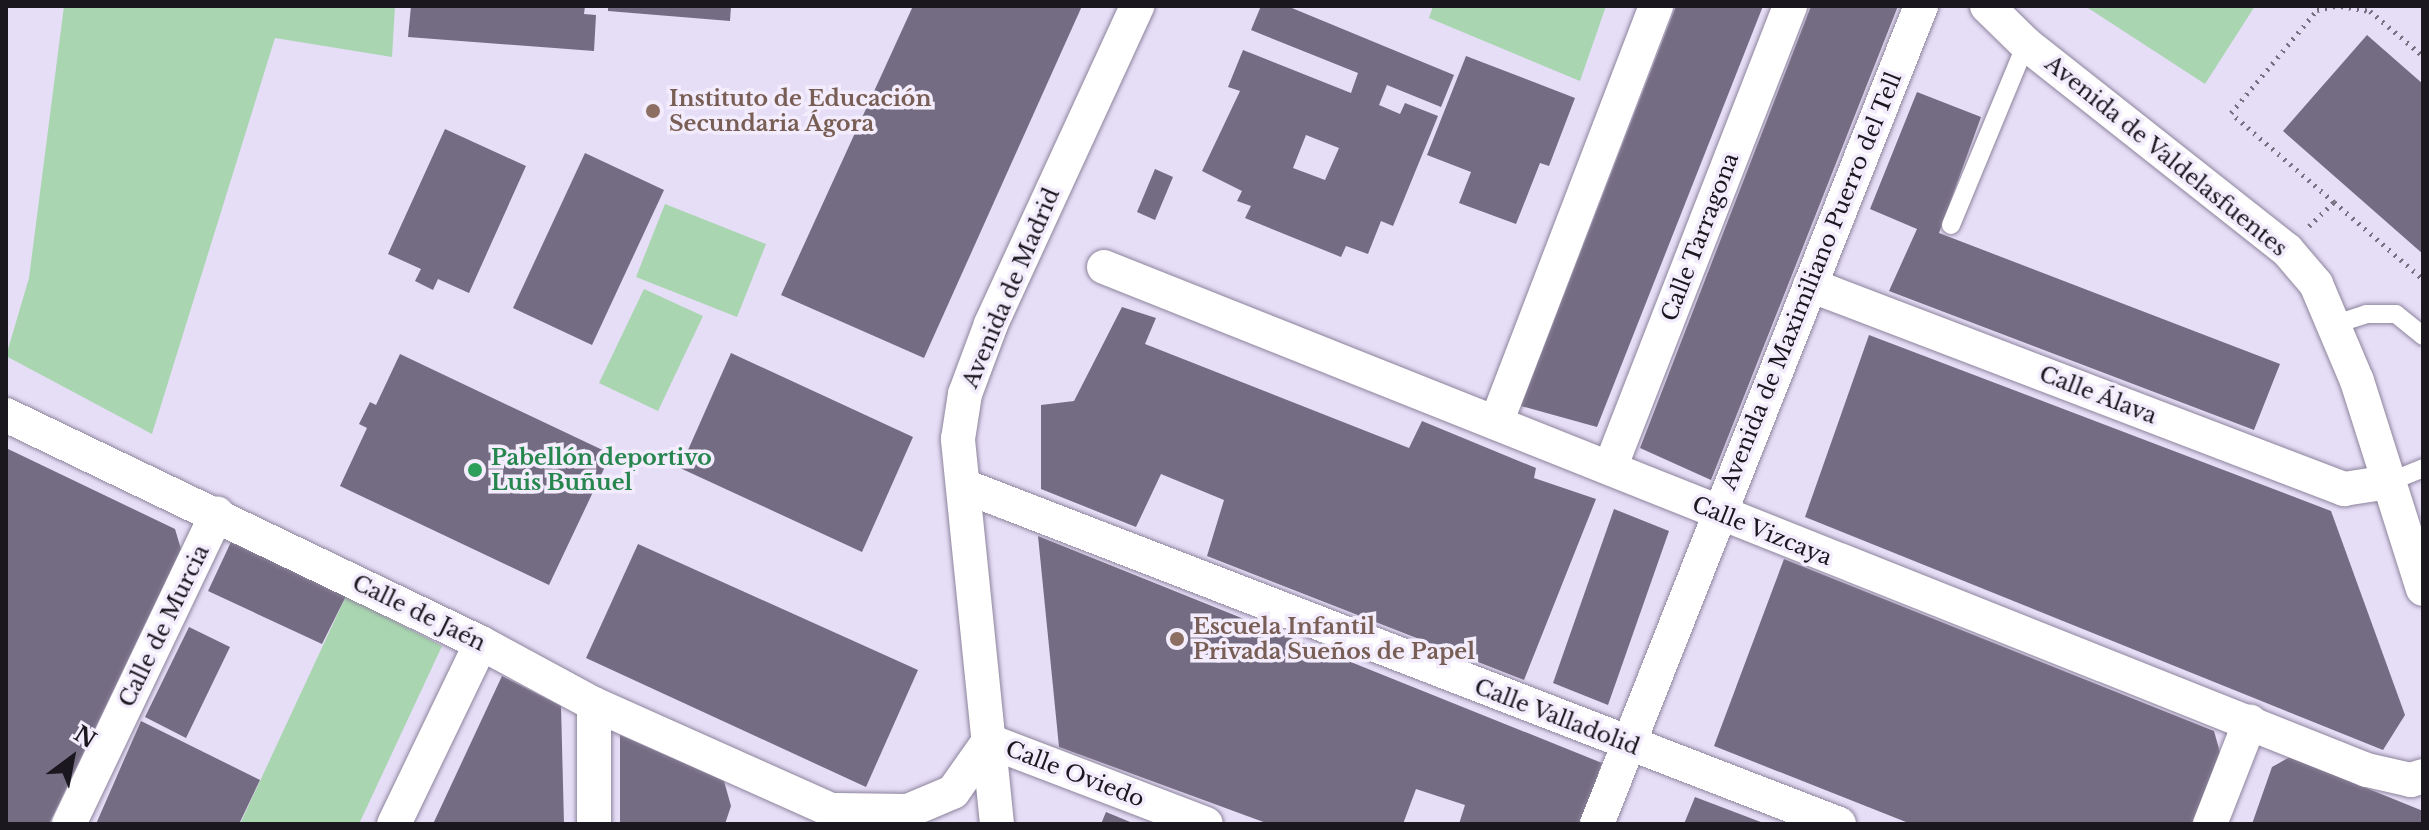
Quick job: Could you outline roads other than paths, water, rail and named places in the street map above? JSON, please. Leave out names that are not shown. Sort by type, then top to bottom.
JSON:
[{"type":"street","name":"Avenida de Madrid","points":[[997,824],[958,439],[970,380],[1137,6]]},
{"type":"street","points":[[1496,423],[1656,6]]},
{"type":"street","name":"Calle Tarragona","points":[[1610,468],[1790,6]]},
{"type":"street","name":"Avenida de Maximiliano Puerro del Tell","points":[[1597,824],[1921,6]]},
{"type":"street","name":"Avenida de Valdelasfuentes","points":[[1987,6],[2026,44],[2287,250],[2316,284],[2336,324],[2423,589]]},
{"type":"street","name":"Calle Vizcaya","points":[[1104,267],[1610,468],[1719,515],[2367,770],[2411,780],[2423,776]]},
{"type":"street","name":"Calle Álava","points":[[1810,285],[2344,489],[2389,482]]},
{"type":"street","name":"Calle de Jaén","points":[[6,415],[481,643],[594,704],[847,817],[908,811],[953,792],[989,741]]},
{"type":"street","name":"Calle Valladolid","points":[[964,486],[1839,824]]},
{"type":"street","name":"Calle de Murcia","points":[[69,824],[217,514]]},
{"type":"street","points":[[394,824],[481,643]]},
{"type":"street","points":[[594,704],[594,824]]},
{"type":"street","points":[[2210,824],[2250,722]]},
{"type":"street","name":"Calle Oviedo","points":[[989,741],[1206,824]]},
{"type":"lane","points":[[1951,225],[2026,44]]},
{"type":"lane","points":[[2336,324],[2366,314],[2396,314],[2423,336]]},
{"type":"lane","points":[[2389,482],[2423,468]]},
{"type":"place","name":"Instituto de Educación Secundaria Ágora","points":[[653,111]]},
{"type":"place","name":"Pabellón deportivo Luis Buñuel","points":[[475,470]]},
{"type":"place","name":"Escuela Infantil Privada Sueños de Papel","points":[[1177,639]]}]
